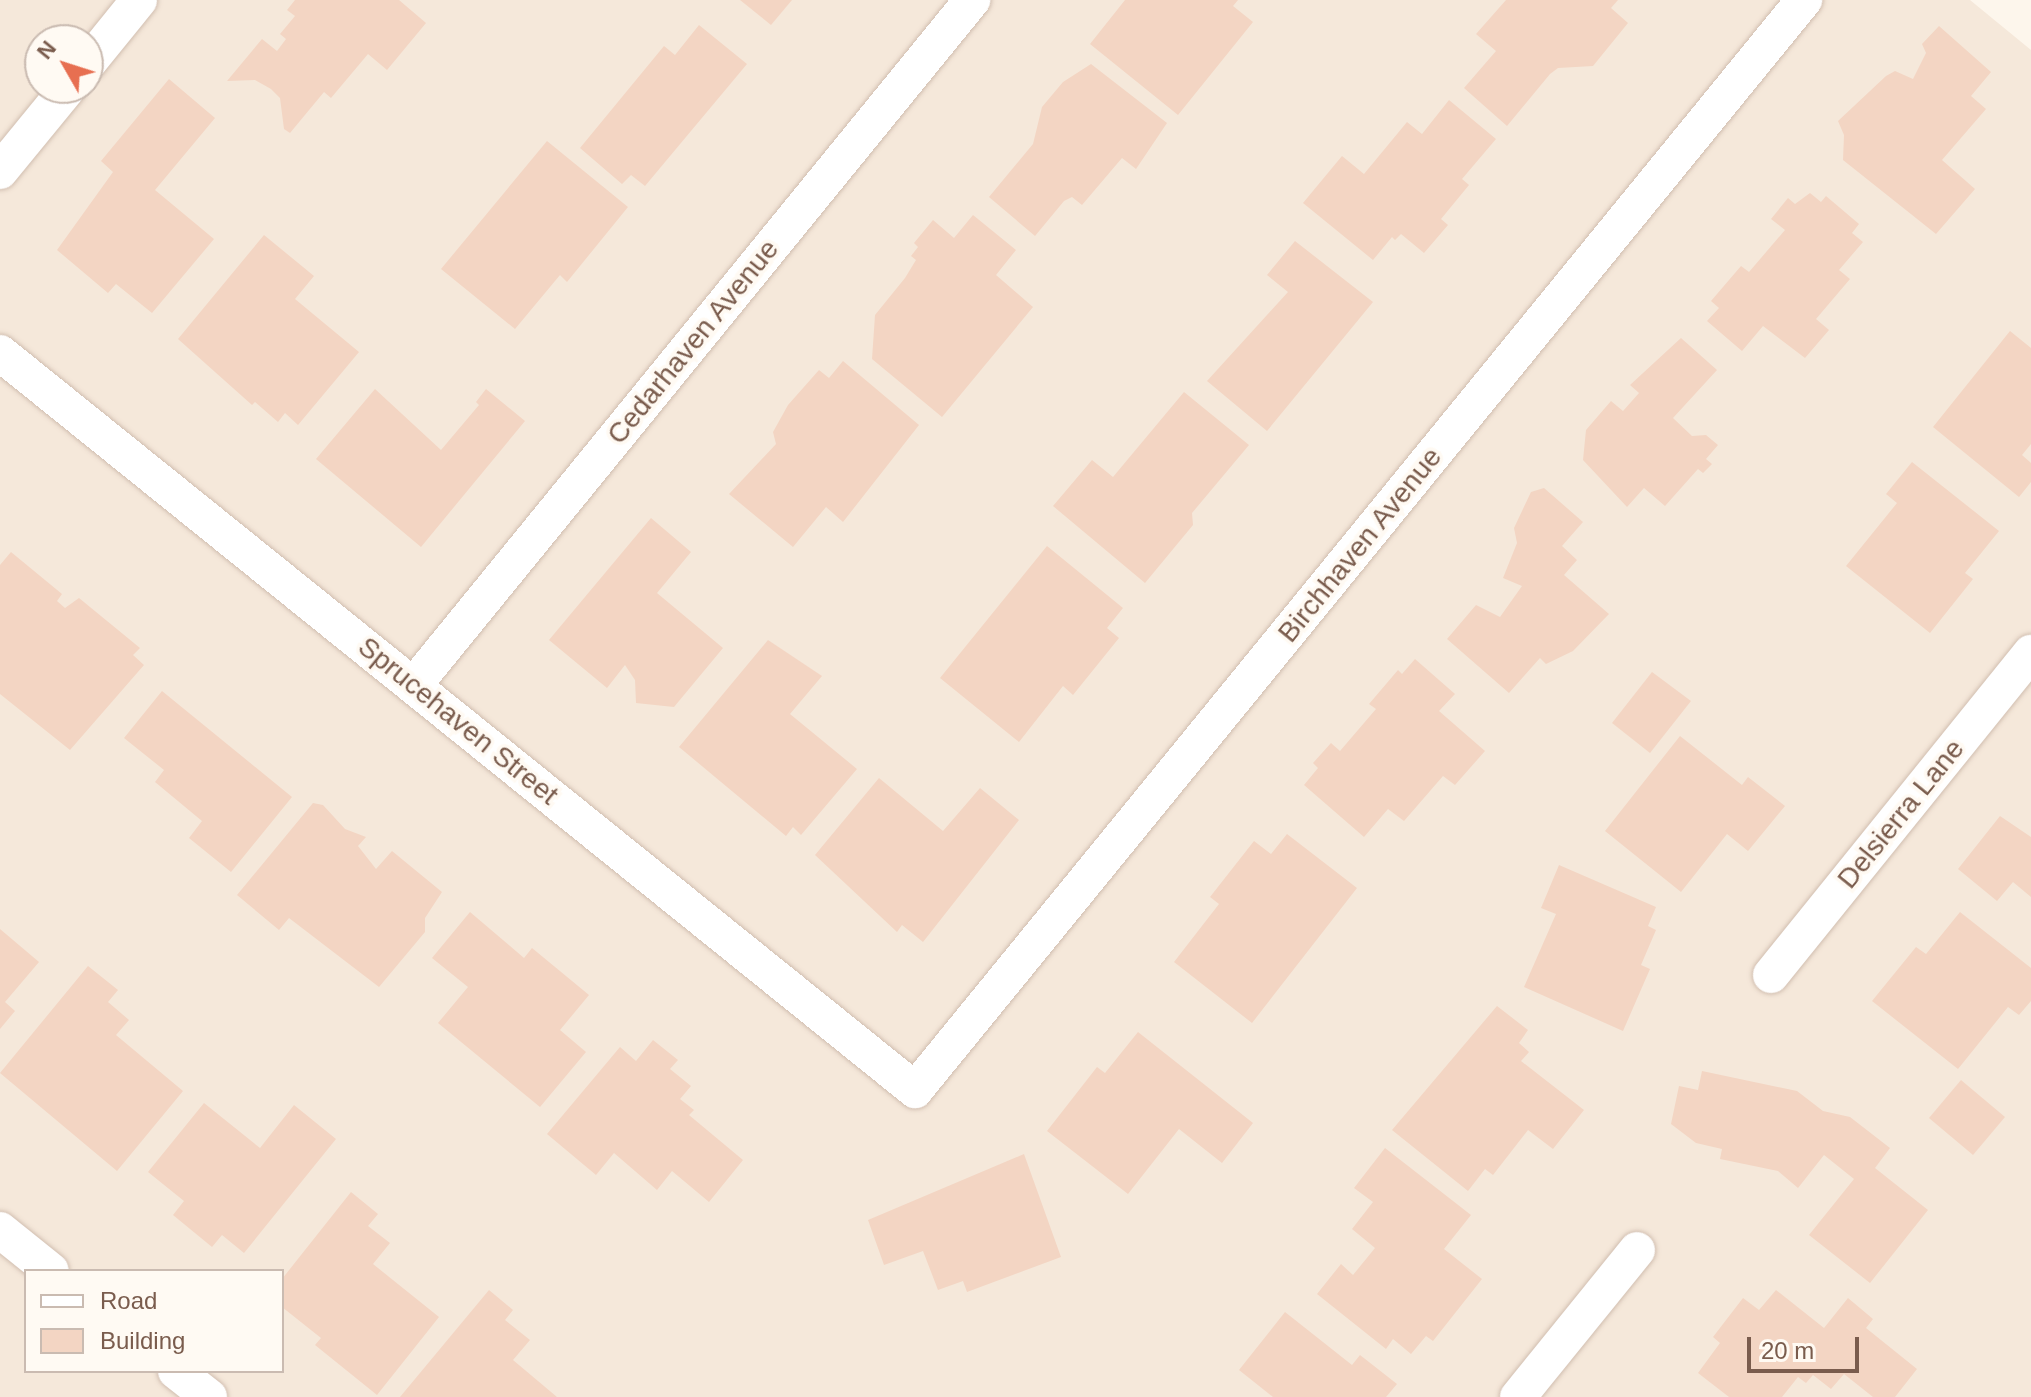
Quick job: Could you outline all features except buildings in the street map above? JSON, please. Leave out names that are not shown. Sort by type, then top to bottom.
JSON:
[{"type":"street","points":[[104,43],[139,0]]},
{"type":"street","name":"Cedarhaven Avenue","points":[[414,685],[972,0]]},
{"type":"street","name":"Birchhaven Avenue","points":[[915,1090],[1804,0]]},
{"type":"street","points":[[0,171],[55,104]]},
{"type":"street","name":"Sprucehaven Street","points":[[0,353],[915,1090]]},
{"type":"street","name":"Delsierra Lane","points":[[1771,975],[2031,653]]},
{"type":"street","points":[[0,1230],[49,1269]]},
{"type":"street","points":[[1518,1397],[1637,1250]]},
{"type":"street","points":[[179,1373],[209,1397]]},
{"type":"shaded area","points":[[0,0],[1970,0],[2031,50],[2031,1397],[0,1397]]}]
